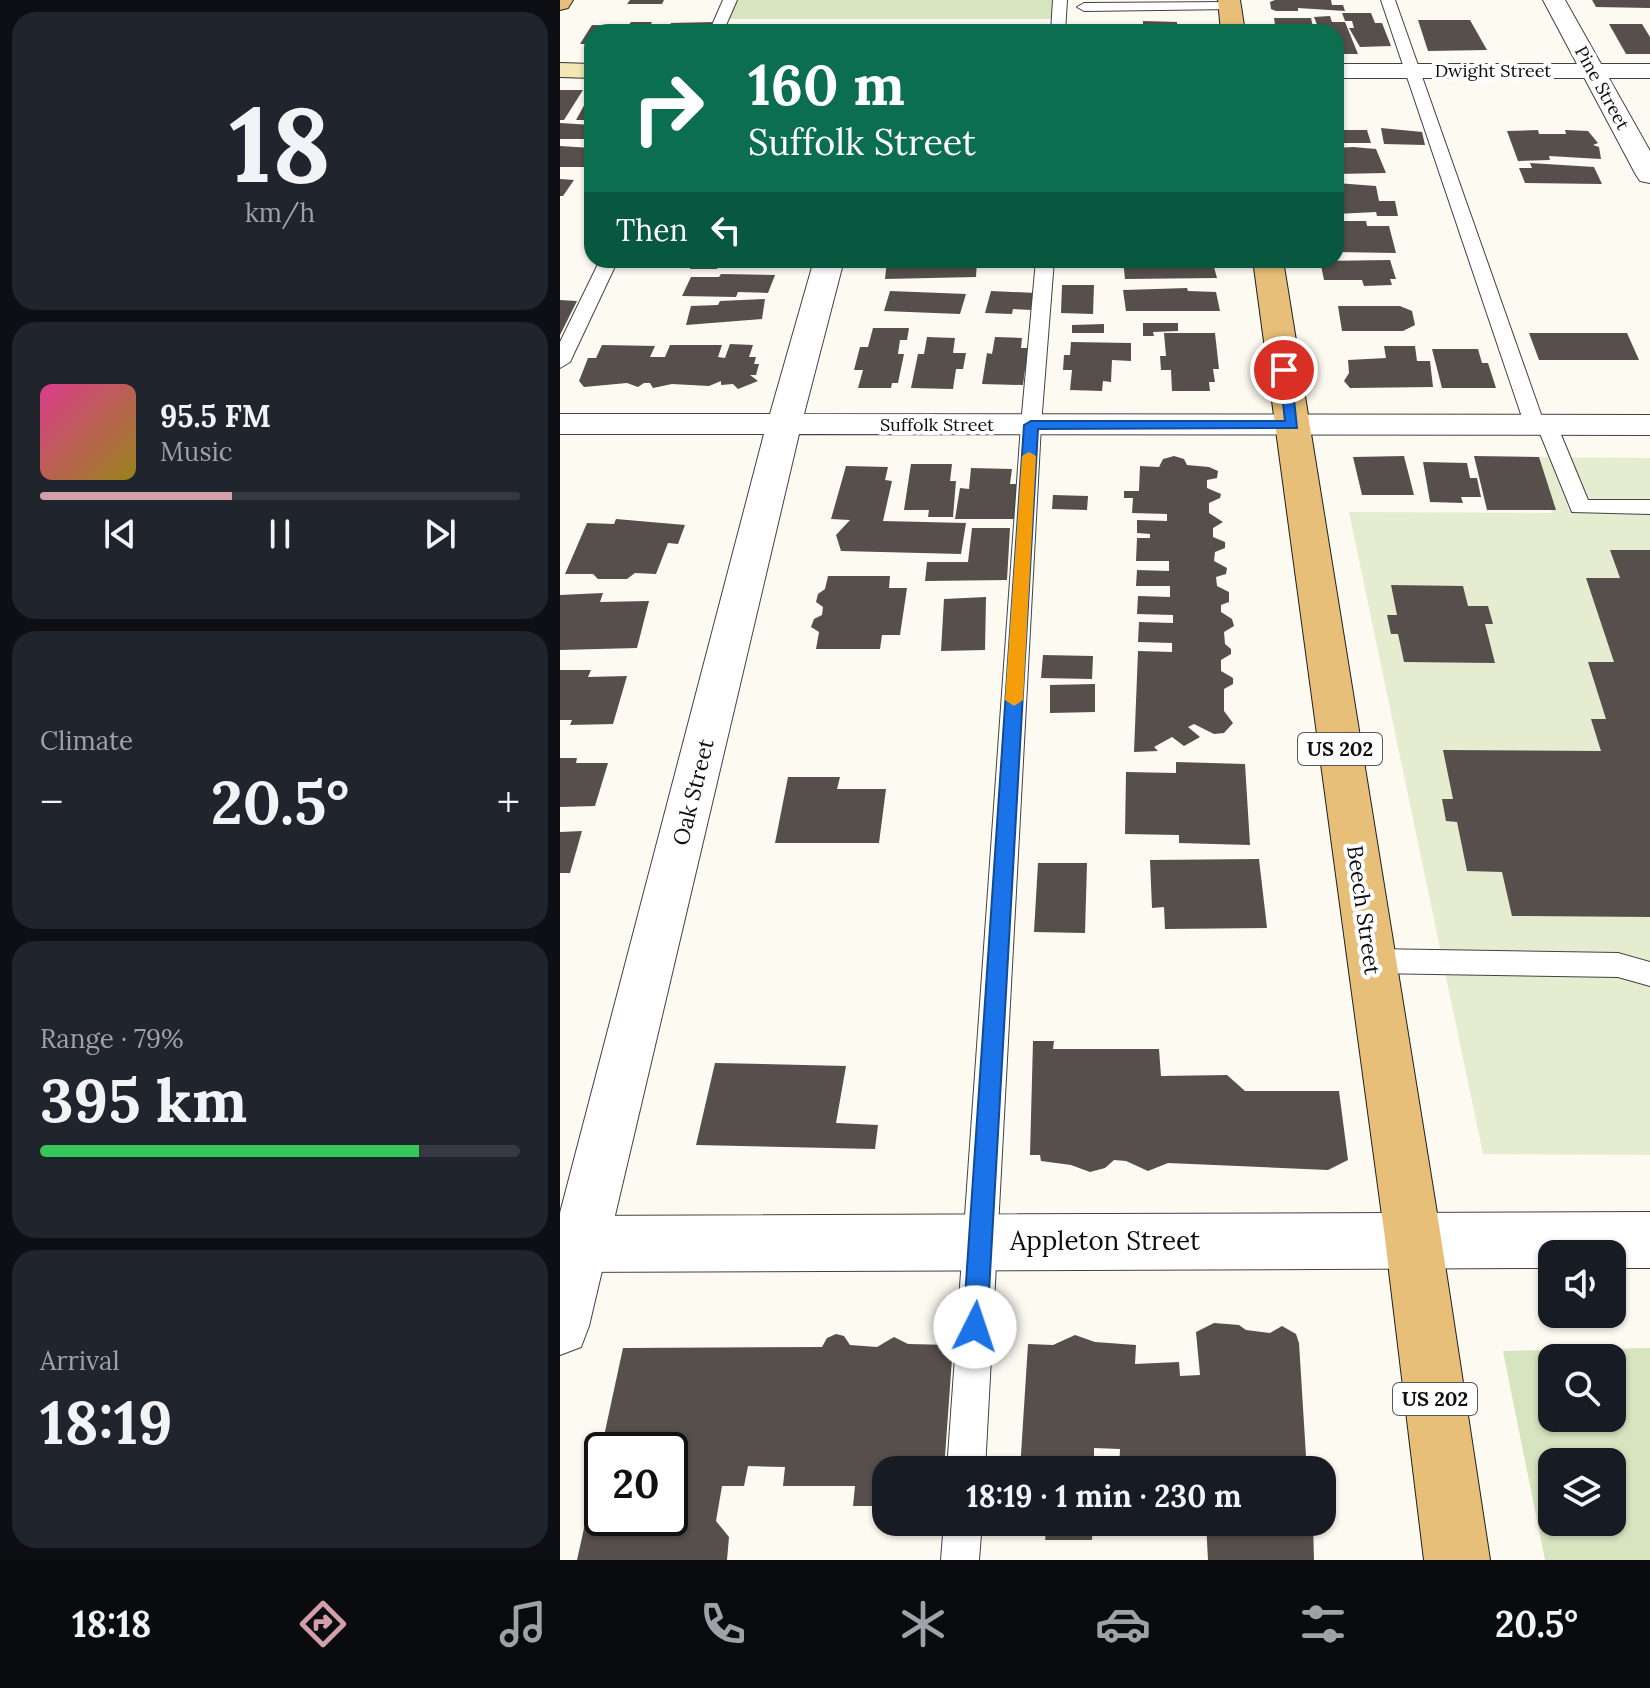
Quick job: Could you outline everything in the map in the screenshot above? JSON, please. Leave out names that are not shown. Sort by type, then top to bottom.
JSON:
[{"type":"main road","points":[[1229,3],[1232,24]]},
{"type":"main road","points":[[560,70],[584,71]]},
{"type":"main road","name":"Beech Street","points":[[1269,268],[1413,1238],[1457,1560]]},
{"type":"street","name":"Pine Street","points":[[1554,0],[1650,175]]},
{"type":"street","name":"Dwight Street","points":[[1344,71],[1650,71]]},
{"type":"street","name":"Oak Street","points":[[560,1326],[570,1244],[827,268]]},
{"type":"street","name":"Suffolk Street","points":[[560,424],[1650,425]]},
{"type":"street","name":"Appleton Street","points":[[570,1244],[1413,1238],[1650,1240]]},
{"type":"lane","points":[[720,24],[730,0]]},
{"type":"lane","points":[[1058,24],[1060,0]]},
{"type":"lane","points":[[1388,0],[1541,426],[1580,507],[1650,507]]},
{"type":"lane","points":[[1084,7],[1229,3]]},
{"type":"lane","points":[[560,362],[605,268]]},
{"type":"lane","points":[[967,1456],[1031,425],[1044,268]]},
{"type":"lane","points":[[1372,961],[1618,965],[1650,974]]},
{"type":"lane","points":[[960,1560],[962,1536]]},
{"type":"green space","points":[[735,0],[1052,0],[1052,19],[727,19]]},
{"type":"green space","points":[[1539,457],[1650,458],[1650,1155],[1483,1154],[1349,512],[1552,513]]},
{"type":"green space","points":[[1626,1348],[1650,1348],[1650,1560],[1545,1560],[1540,1536],[1626,1536],[1626,1448],[1538,1448],[1538,1525],[1503,1351],[1538,1350],[1538,1432],[1626,1432]]},
{"type":"building","points":[[630,0],[664,0],[662,4],[627,4]]},
{"type":"building","points":[[1331,0],[1332,5],[1343,5],[1345,11],[1298,8],[1298,11],[1276,11],[1271,9],[1270,2]]},
{"type":"building","points":[[1592,0],[1650,0],[1650,8],[1596,7]]},
{"type":"building","points":[[1342,13],[1371,13],[1375,23],[1382,23],[1391,46],[1360,47],[1349,28],[1354,28],[1352,21],[1345,21]]},
{"type":"building","points":[[1330,16],[1332,22],[1345,22],[1358,54],[1344,54],[1344,24],[1317,24],[1314,17]]},
{"type":"building","points":[[1274,18],[1311,18],[1312,24],[1275,24]]},
{"type":"building","points":[[1418,20],[1470,20],[1487,50],[1428,51]]},
{"type":"building","points":[[1143,21],[1177,22],[1177,24],[1143,24]]},
{"type":"building","points":[[631,22],[652,22],[651,24],[630,24]]},
{"type":"building","points":[[714,22],[713,24],[671,23]]},
{"type":"building","points":[[1609,24],[1642,24],[1650,37],[1650,54],[1626,54]]},
{"type":"building","points":[[560,90],[583,90],[564,120],[560,120]]},
{"type":"building","points":[[584,106],[584,120],[576,120]]},
{"type":"building","points":[[560,123],[584,124],[584,139],[560,139]]},
{"type":"building","points":[[1381,128],[1422,132],[1425,145],[1384,144]]},
{"type":"building","points":[[1344,130],[1367,130],[1371,143],[1344,143]]},
{"type":"building","points":[[1538,130],[1539,134],[1566,134],[1565,130],[1588,131],[1598,143],[1593,145],[1599,147],[1601,159],[1549,156],[1550,160],[1518,161],[1507,131]]},
{"type":"building","points":[[560,146],[584,148],[584,167],[560,167]]},
{"type":"building","points":[[1344,148],[1376,149],[1386,173],[1344,174]]},
{"type":"building","points":[[1530,163],[1594,167],[1602,184],[1525,183],[1519,168],[1532,168]]},
{"type":"building","points":[[560,179],[574,180],[563,196],[560,196]]},
{"type":"building","points":[[1344,184],[1376,186],[1379,201],[1395,201],[1398,216],[1377,216],[1376,212],[1344,214]]},
{"type":"building","points":[[1344,221],[1366,221],[1367,226],[1389,226],[1396,253],[1344,252]]},
{"type":"building","points":[[1390,260],[1396,279],[1390,279],[1392,285],[1364,286],[1362,280],[1324,280],[1321,268],[1344,268],[1344,261]]},
{"type":"building","points":[[886,268],[977,268],[976,277],[885,279]]},
{"type":"building","points":[[1124,268],[1214,268],[1217,278],[1125,279]]},
{"type":"building","points":[[721,274],[775,275],[768,293],[738,292],[736,297],[682,296],[691,277],[719,277]]},
{"type":"building","points":[[1062,285],[1094,285],[1093,314],[1061,313]]},
{"type":"building","points":[[1187,288],[1188,291],[1216,292],[1220,311],[1126,311],[1123,290]]},
{"type":"building","points":[[890,291],[966,294],[960,314],[884,311]]},
{"type":"building","points":[[991,291],[1036,293],[1032,310],[1013,309],[1012,314],[985,313]]},
{"type":"building","points":[[765,299],[762,319],[686,325],[691,306]]},
{"type":"building","points":[[560,300],[577,301],[560,335]]},
{"type":"building","points":[[1338,306],[1400,306],[1412,311],[1415,325],[1403,331],[1342,331]]},
{"type":"building","points":[[1143,323],[1178,323],[1178,331],[1153,332],[1154,336],[1143,336]]},
{"type":"building","points":[[1104,324],[1104,333],[1072,333],[1072,325]]},
{"type":"building","points":[[873,328],[909,328],[907,340],[900,340],[898,354],[904,354],[898,383],[892,383],[891,388],[858,388],[863,370],[854,370],[860,347],[868,347]]},
{"type":"building","points":[[1164,333],[1215,333],[1219,369],[1213,369],[1215,382],[1209,382],[1210,391],[1172,391],[1171,370],[1161,370],[1160,356],[1166,356]]},
{"type":"building","points":[[1529,333],[1627,333],[1639,360],[1539,360]]},
{"type":"building","points":[[927,337],[955,338],[953,353],[966,353],[963,369],[956,369],[953,389],[911,388],[918,354],[924,354]]},
{"type":"building","points":[[995,337],[1022,338],[1021,348],[1034,348],[1031,369],[1025,369],[1023,385],[982,384],[987,353],[992,354]]},
{"type":"building","points":[[1071,342],[1131,343],[1131,361],[1112,360],[1111,382],[1103,381],[1102,391],[1070,390],[1072,370],[1063,370],[1064,355],[1070,355]]},
{"type":"building","points":[[730,344],[753,345],[749,357],[756,357],[754,364],[759,364],[756,375],[750,375],[758,381],[738,389],[733,384],[721,385],[721,381],[709,386],[672,384],[653,388],[650,383],[638,387],[627,383],[584,387],[579,381],[588,358],[596,358],[602,345],[655,346],[650,357],[665,357],[670,345],[722,345],[718,357],[725,358]]},
{"type":"building","points":[[1384,346],[1415,346],[1417,361],[1430,361],[1433,387],[1350,388],[1344,381],[1349,373],[1348,360],[1386,358]]},
{"type":"building","points":[[1432,349],[1478,349],[1482,363],[1488,363],[1496,388],[1442,388]]},
{"type":"building","points":[[1174,456],[1184,459],[1187,465],[1218,471],[1217,478],[1207,480],[1207,488],[1221,494],[1220,498],[1209,503],[1209,513],[1223,522],[1213,528],[1213,537],[1225,542],[1225,548],[1215,552],[1214,561],[1227,568],[1226,574],[1216,577],[1217,586],[1229,592],[1229,602],[1221,605],[1221,612],[1232,619],[1234,626],[1224,632],[1225,644],[1231,649],[1231,654],[1221,660],[1221,671],[1233,678],[1233,684],[1224,689],[1224,711],[1233,723],[1224,733],[1214,734],[1194,724],[1188,727],[1200,737],[1184,746],[1172,737],[1154,747],[1158,751],[1134,752],[1138,651],[1172,652],[1172,643],[1138,642],[1139,622],[1173,623],[1173,615],[1137,614],[1138,596],[1170,597],[1170,586],[1136,586],[1137,570],[1169,571],[1169,561],[1136,561],[1137,538],[1150,538],[1150,534],[1137,533],[1137,520],[1167,521],[1167,514],[1132,513],[1133,498],[1124,498],[1124,491],[1139,491],[1140,466],[1159,467],[1163,459]]},
{"type":"building","points":[[1404,456],[1414,495],[1362,495],[1353,457]]},
{"type":"building","points":[[1474,456],[1539,457],[1556,510],[1487,510]]},
{"type":"building","points":[[1423,462],[1467,463],[1470,478],[1477,478],[1481,497],[1461,497],[1463,503],[1430,502]]},
{"type":"building","points":[[911,464],[952,464],[950,481],[956,481],[953,517],[928,517],[929,510],[904,510]]},
{"type":"building","points":[[846,466],[888,467],[885,480],[892,481],[883,521],[966,523],[961,554],[841,551],[836,535],[850,520],[831,519]]},
{"type":"building","points":[[971,468],[1012,469],[1010,484],[1018,484],[1014,519],[955,519],[960,488],[969,489]]},
{"type":"building","points":[[1053,495],[1088,496],[1087,510],[1052,509]]},
{"type":"building","points":[[616,519],[685,525],[678,544],[668,543],[656,574],[635,573],[627,579],[598,579],[593,574],[565,574],[587,523],[614,524]]},
{"type":"building","points":[[972,528],[1010,528],[1007,580],[925,581],[927,562],[968,562]]},
{"type":"building","points":[[1610,550],[1650,550],[1650,917],[1512,916],[1502,872],[1467,871],[1457,822],[1446,821],[1442,799],[1453,799],[1443,750],[1601,751],[1591,719],[1606,719],[1588,662],[1614,662],[1586,578],[1620,578]]},
{"type":"building","points":[[828,576],[890,576],[889,588],[907,588],[900,635],[882,635],[880,649],[816,649],[819,632],[811,627],[814,619],[822,615],[823,607],[816,602],[818,594],[825,589]]},
{"type":"building","points":[[1391,585],[1463,586],[1468,606],[1488,606],[1493,624],[1485,624],[1495,663],[1404,662],[1398,634],[1391,634],[1387,615],[1397,615]]},
{"type":"building","points":[[603,593],[600,602],[649,601],[637,648],[560,650],[560,595]]},
{"type":"building","points":[[986,597],[985,650],[941,651],[944,599]]},
{"type":"building","points":[[1043,655],[1093,656],[1092,679],[1041,678]]},
{"type":"building","points":[[560,670],[591,670],[588,677],[627,676],[613,724],[570,725],[572,720],[560,720]]},
{"type":"building","points":[[1095,684],[1095,712],[1050,713],[1050,685]]},
{"type":"building","points":[[560,758],[577,758],[576,763],[608,763],[595,806],[560,807]]},
{"type":"building","points":[[1176,762],[1245,764],[1250,845],[1179,843],[1179,835],[1125,834],[1126,772],[1176,773]]},
{"type":"building","points":[[788,777],[840,777],[837,789],[886,789],[879,843],[775,843]]},
{"type":"building","points":[[582,831],[570,873],[560,873],[560,832]]},
{"type":"building","points":[[1259,859],[1267,928],[1165,929],[1164,907],[1152,908],[1150,860]]},
{"type":"building","points":[[1038,863],[1087,863],[1085,933],[1034,932]]},
{"type":"building","points":[[1033,1041],[1054,1041],[1053,1049],[1159,1049],[1161,1076],[1227,1075],[1245,1091],[1339,1091],[1348,1160],[1328,1170],[1168,1163],[1148,1171],[1126,1161],[1114,1160],[1105,1168],[1090,1172],[1071,1165],[1041,1161],[1040,1155],[1030,1155]]},
{"type":"building","points":[[715,1063],[846,1066],[836,1123],[878,1125],[875,1149],[696,1145]]},
{"type":"building","points":[[1214,1323],[1239,1325],[1246,1330],[1270,1333],[1282,1326],[1296,1334],[1306,1456],[1120,1456],[1120,1449],[1094,1448],[1094,1456],[1021,1456],[1028,1344],[1053,1345],[1075,1335],[1095,1342],[1136,1345],[1135,1364],[1179,1362],[1180,1376],[1200,1375],[1196,1332]]},
{"type":"building","points":[[836,1334],[844,1336],[850,1345],[877,1347],[894,1337],[908,1344],[953,1345],[945,1456],[872,1456],[872,1506],[853,1506],[855,1486],[783,1486],[785,1467],[748,1466],[744,1486],[722,1486],[716,1521],[729,1537],[727,1560],[577,1560],[584,1528],[584,1536],[688,1536],[688,1432],[605,1432],[623,1348],[822,1347],[827,1338]]},
{"type":"building","points":[[1045,1536],[1092,1536],[1092,1540],[1045,1540]]},
{"type":"building","points":[[1207,1536],[1313,1536],[1314,1560],[1208,1560]]},
{"type":"slow traffic","points":[[1014,700],[1029,456]]},
{"type":"route","points":[[975,1327],[1031,425],[1292,425],[1284,370]]}]
